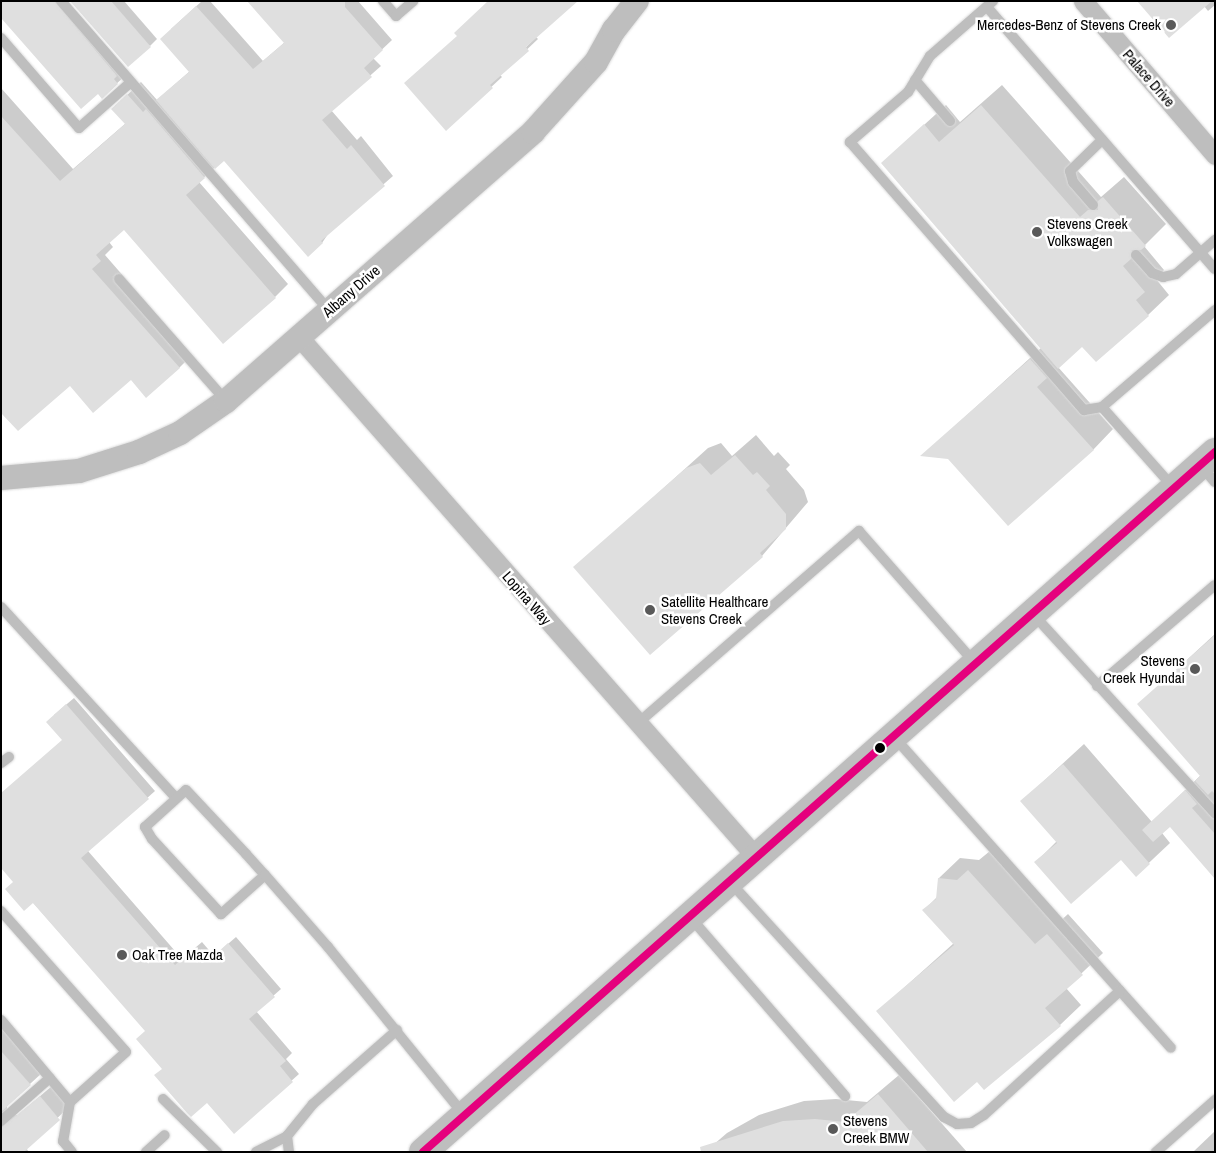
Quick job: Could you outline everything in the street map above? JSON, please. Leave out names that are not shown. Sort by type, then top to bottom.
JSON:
[{"type":"main road","points":[[423,1152],[1174,488],[1210,467]]},
{"type":"street","name":"Albany Drive","points":[[1,478],[79,471],[138,452],[180,433],[226,401],[533,132],[596,62],[614,30],[637,1]]},
{"type":"street","name":"Palace Drive","points":[[1083,1],[1215,155]]},
{"type":"street","name":"Lopina Way","points":[[299,337],[756,857]]},
{"type":"lane","points":[[61,1],[330,310]]},
{"type":"lane","points":[[383,1],[396,16],[413,1]]},
{"type":"lane","points":[[1215,270],[1102,140],[990,4],[930,56],[908,92],[850,142],[1084,410],[1102,407],[1215,310]]},
{"type":"lane","points":[[1,38],[79,128],[131,82]]},
{"type":"lane","points":[[915,80],[950,121]]},
{"type":"lane","points":[[1093,205],[1073,182],[1070,171],[1102,140]]},
{"type":"lane","points":[[1136,255],[1152,273],[1163,277],[1176,274],[1215,240]]},
{"type":"lane","points":[[120,279],[226,401]]},
{"type":"lane","points":[[1102,407],[1174,488]]},
{"type":"lane","points":[[638,723],[859,531],[975,664]]},
{"type":"lane","points":[[1098,686],[1215,585]]},
{"type":"lane","points":[[1,607],[176,798]]},
{"type":"lane","points":[[1032,613],[1215,813]]},
{"type":"lane","points":[[893,736],[1171,1048]]},
{"type":"lane","points":[[265,875],[225,911],[217,912],[146,830],[149,821],[186,790],[265,875],[397,1030],[464,1114]]},
{"type":"lane","points":[[729,881],[944,1117],[956,1124],[971,1124],[984,1115],[1120,991]]},
{"type":"lane","points":[[1,911],[126,1052],[70,1102],[63,1141],[72,1152]]},
{"type":"lane","points":[[689,916],[845,1096]]},
{"type":"lane","points":[[1,1020],[70,1102]]},
{"type":"lane","points":[[256,1152],[287,1136],[312,1104],[397,1030]]},
{"type":"lane","points":[[1,1121],[50,1078]]},
{"type":"lane","points":[[163,1099],[217,1152]]},
{"type":"lane","points":[[1156,1152],[1215,1100]]},
{"type":"lane","points":[[146,1152],[165,1135]]},
{"type":"lane","points":[[287,1136],[289,1152]]},
{"type":"building","points":[[1,1],[54,1],[117,76],[114,79],[118,84],[102,99],[98,94],[81,109],[1,18]]},
{"type":"building","points":[[70,1],[111,1],[151,47],[128,67]]},
{"type":"building","points":[[247,1],[345,1],[345,7],[383,50],[364,68],[372,77],[322,120],[347,149],[351,145],[385,186],[321,241],[323,243],[308,257],[224,161],[215,169],[156,100],[189,72],[160,39],[196,6],[253,69],[284,43]]},
{"type":"building","points":[[488,1],[578,1],[526,47],[529,51],[490,85],[493,88],[446,131],[404,83],[457,36],[454,33]]},
{"type":"building","name":"Mercedes-Benz of Stevens Creek","points":[[1137,1],[1212,1],[1169,38]]},
{"type":"building","points":[[127,94],[143,112],[146,109],[205,178],[186,195],[276,298],[223,344],[124,230],[96,255],[101,261],[92,269],[180,368],[146,398],[131,380],[93,413],[70,386],[18,431],[1,413],[1,116],[60,181],[125,124],[111,109]]},
{"type":"building","name":"Stevens Creek Volkswagen","points":[[981,105],[1080,217],[1088,210],[1098,210],[1098,201],[1103,197],[1146,246],[1141,250],[1132,250],[1131,259],[1123,266],[1145,292],[1136,300],[1149,316],[1096,362],[1082,347],[1058,369],[881,163],[924,124],[939,142]]},
{"type":"building","points":[[1030,359],[1047,378],[1037,387],[1094,450],[1008,526],[948,459],[920,456]]},
{"type":"building","points":[[735,455],[753,475],[757,472],[770,486],[766,490],[786,514],[786,529],[760,553],[763,557],[650,655],[573,567],[686,468],[700,463],[711,475]]},
{"type":"building","name":"Stevens Creek Hyundai","points":[[1215,635],[1215,794],[1212,791],[1208,795],[1195,781],[1200,776],[1137,704]]},
{"type":"building","name":"Oak Tree Mazda","points":[[66,704],[149,799],[81,858],[175,965],[195,948],[207,962],[228,943],[275,997],[249,1019],[286,1061],[280,1066],[293,1082],[234,1134],[207,1103],[191,1117],[187,1113],[154,1075],[162,1069],[136,1039],[145,1031],[33,903],[24,911],[5,889],[13,882],[1,868],[1,793],[62,740],[46,722]]},
{"type":"building","points":[[1063,764],[1150,864],[1136,877],[1121,860],[1071,904],[1034,862],[1057,843],[1020,801]]},
{"type":"building","points":[[1185,790],[1197,804],[1192,808],[1215,834],[1215,879],[1170,827],[1153,842],[1142,830]]},
{"type":"building","points":[[968,870],[1035,944],[1047,934],[1083,975],[1045,1008],[1061,1026],[984,1090],[977,1082],[954,1102],[876,1011],[954,945],[922,910],[936,899],[938,878],[957,880]]},
{"type":"building","points":[[1,1051],[31,1085],[1,1112]]},
{"type":"building","name":"Stevens Creek BMW","points":[[878,1094],[928,1152],[701,1152],[700,1147],[783,1121],[815,1119],[845,1122]]},
{"type":"building","points":[[40,1096],[60,1120],[24,1152],[1,1152],[1,1128]]},
{"type":"transit line","points":[[423,1152],[1215,452]]},
{"type":"place","name":"Mercedes-Benz of Stevens Creek","points":[[1171,25]]},
{"type":"place","name":"Stevens Creek Volkswagen","points":[[1037,232]]},
{"type":"place","name":"Satellite Healthcare Stevens Creek","points":[[650,610]]},
{"type":"place","name":"Stevens Creek Hyundai","points":[[1195,669]]},
{"type":"place","name":"Oak Tree Mazda","points":[[122,955]]},
{"type":"place","name":"Stevens Creek BMW","points":[[833,1129]]}]
